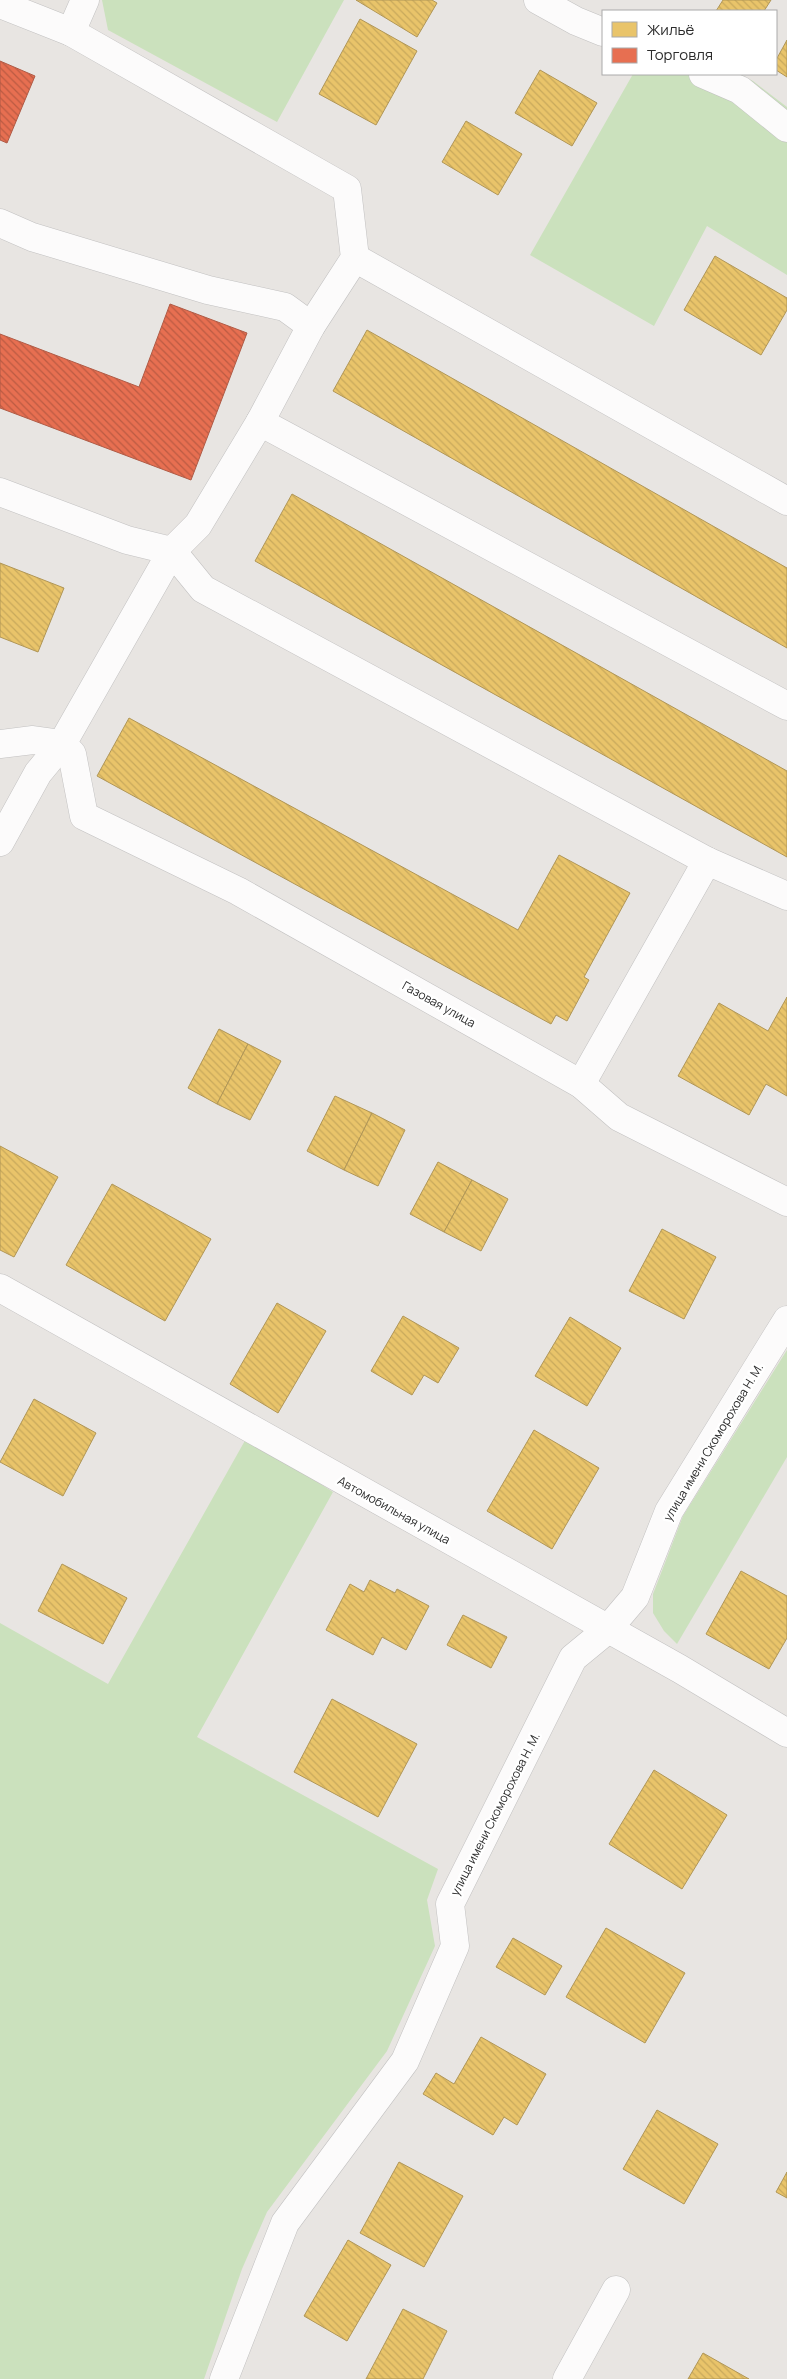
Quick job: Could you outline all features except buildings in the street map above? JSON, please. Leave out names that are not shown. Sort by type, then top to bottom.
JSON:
[{"type":"street","points":[[70,32],[84,0]]},
{"type":"street","points":[[538,0],[576,21],[602,32]]},
{"type":"street","points":[[0,4],[70,32],[347,189],[355,258],[312,326],[260,422],[198,525],[172,551],[62,744],[38,773],[0,842]]},
{"type":"street","points":[[705,75],[740,90],[787,128]]},
{"type":"street","points":[[0,223],[32,237],[208,290],[285,308],[312,326]]},
{"type":"street","points":[[355,258],[787,501]]},
{"type":"street","points":[[260,422],[787,706]]},
{"type":"street","points":[[0,492],[127,540],[172,551],[203,589],[707,861],[787,896]]},
{"type":"street","points":[[0,744],[33,740],[62,744]]},
{"type":"street","name":"Газовая улица","points":[[62,744],[72,754],[84,816],[238,891],[581,1084],[619,1117],[787,1202]]},
{"type":"street","points":[[581,1084],[707,861]]},
{"type":"street","name":"Автомобильная улица","points":[[0,1288],[607,1630],[680,1669],[787,1733]]},
{"type":"street","name":"улица имени Скоморохова Н. М.","points":[[224,2379],[285,2223],[405,2061],[455,1946],[450,1904],[573,1658],[607,1630],[635,1597],[669,1511],[787,1320]]},
{"type":"street","points":[[567,2379],[616,2290]]},
{"type":"green space","points":[[102,0],[344,0],[277,122],[108,30]]},
{"type":"green space","points":[[632,75],[741,75],[753,81],[787,107],[787,275],[707,226],[654,326],[530,255]]},
{"type":"green space","points":[[787,1350],[787,1457],[677,1644],[664,1631],[653,1613],[653,1594],[683,1516]]},
{"type":"green space","points":[[247,1437],[333,1492],[197,1737],[438,1869],[427,1900],[435,1946],[387,2051],[267,2212],[242,2269],[204,2379],[0,2379],[0,1623],[108,1684]]}]
